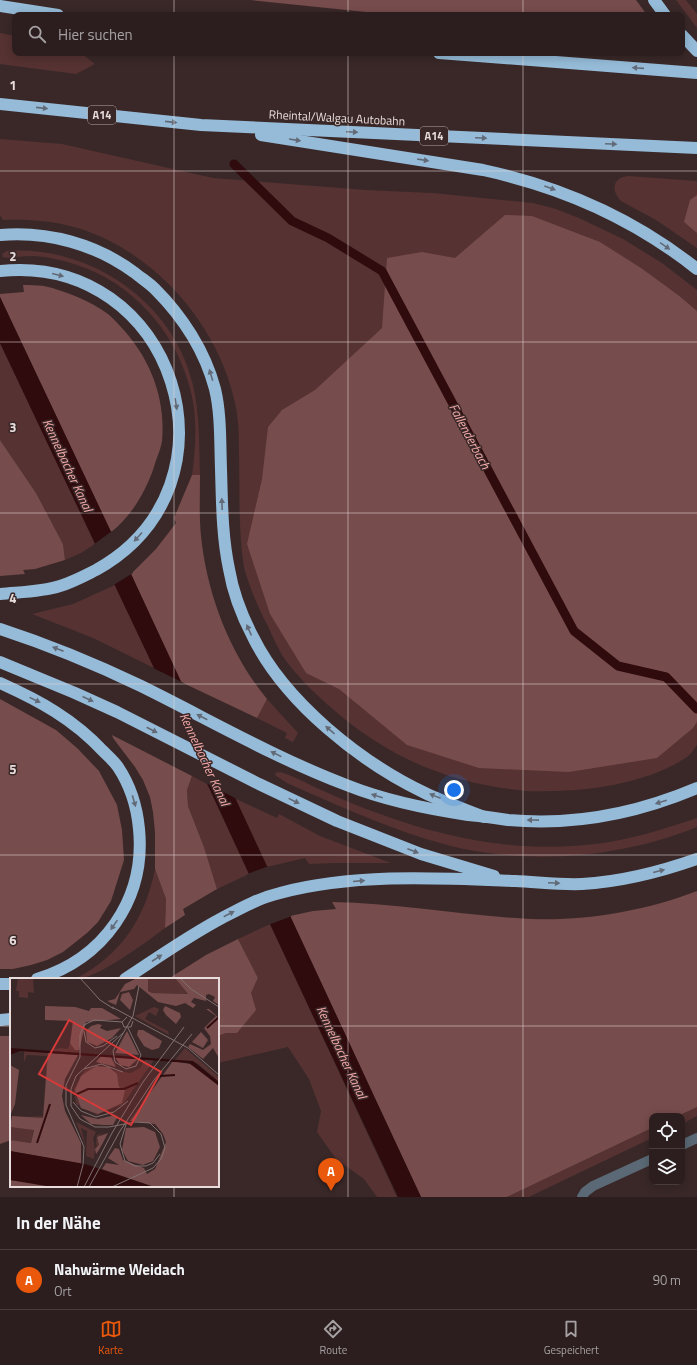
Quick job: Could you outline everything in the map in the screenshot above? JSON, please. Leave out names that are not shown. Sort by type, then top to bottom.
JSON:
[{"type":"highway","points":[[654,0],[663,12]]},
{"type":"highway","points":[[0,6],[38,12]]},
{"type":"highway","points":[[685,38],[697,51]]},
{"type":"highway","points":[[474,56],[697,73]]},
{"type":"highway","points":[[677,71],[697,68]]},
{"type":"highway","name":"Rheintal/Walgau Autobahn","points":[[2,104],[201,125],[697,148]]},
{"type":"highway","points":[[201,125],[430,161],[514,177],[551,188],[605,210],[638,228],[697,269]]},
{"type":"highway","points":[[0,235],[29,234],[61,239],[91,248],[122,264],[154,288],[179,315],[197,344],[208,368],[215,390],[219,414],[224,540],[229,571],[242,614],[253,638],[267,661],[286,687],[309,712],[361,754],[394,776],[425,793],[484,817]]},
{"type":"highway","points":[[0,594],[34,591],[60,586],[82,578],[121,553],[144,531],[161,506],[170,483],[178,451],[179,431],[173,385],[164,362],[154,344],[130,314],[114,300],[97,289],[78,280],[56,274],[20,269],[3,270]]},
{"type":"highway","points":[[0,629],[82,659],[141,686],[312,772],[350,787],[406,804],[436,810],[510,820],[576,819],[620,813],[642,808],[671,799],[697,788]]},
{"type":"highway","points":[[0,662],[117,712],[258,784],[337,821],[421,854],[460,867],[515,881]]},
{"type":"highway","points":[[0,683],[45,705],[70,720],[95,742],[117,766],[131,791],[137,814],[140,841],[138,867],[133,890],[124,911],[109,932],[91,951],[72,964],[51,975],[40,978]]},
{"type":"highway","points":[[127,978],[195,933],[255,901],[279,893],[320,884],[416,878],[583,884],[621,879],[661,871],[697,859]]},
{"type":"highway","points":[[0,1020],[10,1019]]},
{"type":"lane","points":[[685,1144],[697,1138]]},
{"type":"lane","points":[[582,1197],[585,1192],[593,1186],[649,1159]]},
{"type":"shaded area","points":[[250,0],[636,0],[645,12],[366,12]]},
{"type":"shaded area","points":[[676,0],[686,0],[697,14],[697,28]]},
{"type":"shaded area","points":[[0,33],[12,35],[12,56],[85,56],[95,64],[76,74],[0,64]]},
{"type":"shaded area","points":[[0,139],[62,144],[213,178],[366,190],[433,193],[533,203],[556,209],[579,218],[623,239],[662,263],[697,290],[697,745],[690,754],[672,766],[656,773],[621,783],[602,787],[566,791],[522,791],[465,780],[440,773],[416,763],[393,752],[371,738],[349,723],[322,700],[297,675],[282,655],[258,606],[246,574],[242,553],[240,526],[239,435],[237,413],[226,371],[213,344],[198,319],[179,295],[134,255],[108,240],[72,226],[42,221],[3,220],[0,215]]},
{"type":"shaded area","points":[[628,176],[697,181],[697,248],[656,220],[621,201],[616,193],[615,185],[619,179]]},
{"type":"shaded area","points":[[697,195],[697,233],[684,222],[690,200]]},
{"type":"shaded area","points":[[505,215],[532,216],[600,242],[641,268],[697,311],[697,722],[693,728],[657,758],[569,772],[479,768],[407,745],[339,689],[306,673],[270,614],[247,544],[262,479],[268,427],[282,410],[315,390],[382,328],[387,258],[422,252],[455,258]]},
{"type":"shaded area","points":[[7,251],[38,252],[68,258],[97,269],[124,285],[148,305],[168,328],[183,355],[193,385],[198,419],[200,475],[192,475],[195,419],[189,385],[173,346],[148,311],[133,296],[97,273],[60,260],[36,256],[3,257],[2,254]]},
{"type":"shaded area","points":[[23,285],[44,286],[61,291],[78,297],[108,314],[131,339],[148,365],[154,380],[163,425],[161,447],[151,476],[137,503],[125,519],[111,532],[0,297],[0,294],[24,292]]},
{"type":"shaded area","points":[[0,343],[95,544],[81,553],[65,560],[63,544],[36,493],[0,440]]},
{"type":"shaded area","points":[[0,440],[36,493],[63,544],[65,560],[35,569],[23,570],[25,574],[0,576]]},
{"type":"shaded area","points":[[192,475],[200,475],[201,536],[204,558],[222,623],[242,663],[267,699],[257,718],[181,682],[131,574],[156,549],[176,523],[174,518]]},
{"type":"shaded area","points":[[115,585],[154,668],[93,638],[32,614],[73,604]]},
{"type":"shaded area","points":[[0,699],[56,730],[77,748],[99,771],[117,805],[122,830],[124,860],[111,901],[98,922],[87,933],[63,952],[47,960],[13,969],[0,969]]},
{"type":"shaded area","points":[[267,699],[298,733],[293,742],[285,738],[287,733],[257,718]]},
{"type":"shaded area","points":[[112,735],[192,776],[187,790],[188,806],[204,847],[217,889],[183,909],[185,915],[165,928],[166,899],[155,869],[155,832],[150,797],[143,780]]},
{"type":"shaded area","points":[[280,772],[357,805],[405,823],[455,836],[507,845],[559,847],[600,843],[642,835],[697,818],[697,827],[668,838],[637,846],[574,856],[541,857],[478,852],[426,839],[366,817],[287,783],[276,776],[275,773]]},
{"type":"shaded area","points":[[192,776],[207,784],[249,874],[217,889],[204,847],[188,806],[187,790]]},
{"type":"shaded area","points":[[234,798],[277,818],[279,814],[320,836],[391,863],[309,864],[305,858],[267,867]]},
{"type":"shaded area","points":[[155,869],[166,899],[165,928],[109,967],[85,977],[77,978],[106,959],[118,947],[137,919],[145,904]]},
{"type":"shaded area","points":[[697,891],[697,1107],[684,1113],[649,1113],[649,1129],[507,1197],[421,1197],[290,916],[313,911],[336,909],[332,902],[382,905],[531,919],[552,919],[615,913],[677,898]]},
{"type":"shaded area","points":[[270,924],[397,1197],[377,1197],[364,1179],[336,1159],[317,1132],[321,1111],[309,1079],[288,1047],[219,1063],[219,1036],[226,1033],[237,1033],[258,978],[238,939]]},
{"type":"shaded area","points":[[238,939],[258,978],[251,993],[256,1010],[237,1033],[226,1033],[219,1036],[219,978],[170,978],[206,955]]},
{"type":"shaded area","points":[[0,1036],[10,1036],[10,1140],[0,1144]]},
{"type":"shaded area","points":[[697,1107],[697,1116],[685,1122],[684,1113]]},
{"type":"shaded area","points":[[649,1129],[649,1139],[529,1197],[507,1197]]},
{"type":"water","name":"Kennelbacher Kanal","points":[[0,297],[131,574],[421,1197],[398,1197],[270,924],[249,874],[154,668],[0,343]]},
{"type":"pier","points":[[112,531],[133,573],[112,586],[93,545]]},
{"type":"pier","points":[[151,667],[184,683],[237,799],[204,782]]},
{"type":"pier","points":[[269,866],[292,916],[268,925],[247,874]]},
{"type":"waterway","name":"Fallenderbach","points":[[234,164],[292,221],[328,238],[382,271],[574,631],[618,666],[666,677],[697,709]]},
{"type":"place","name":"Nahwärme Weidach","points":[[331,1191]]}]
